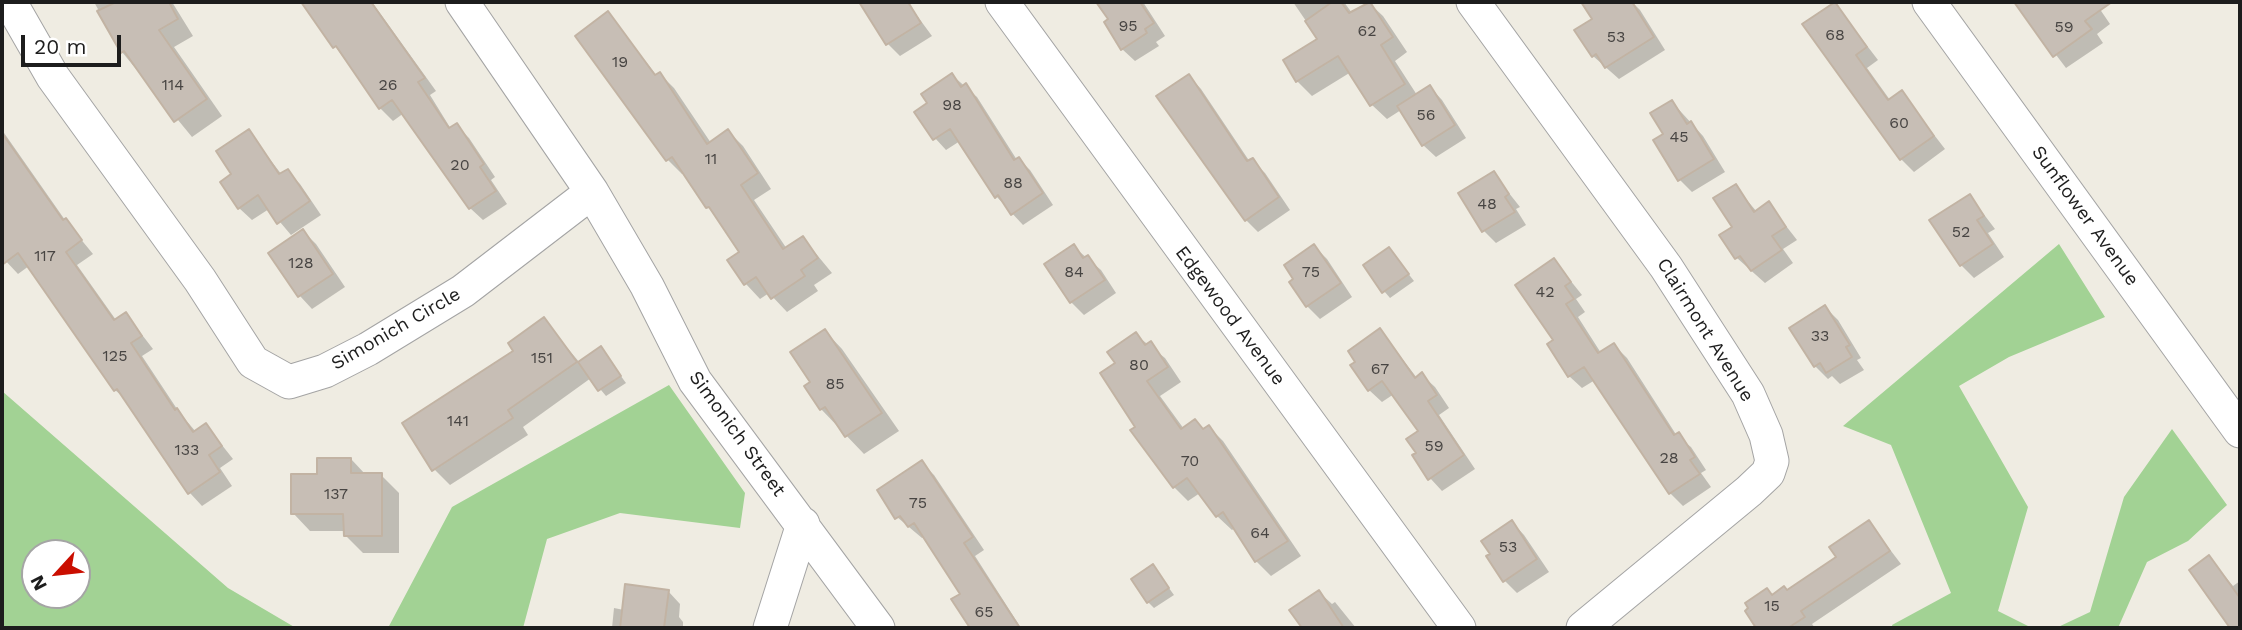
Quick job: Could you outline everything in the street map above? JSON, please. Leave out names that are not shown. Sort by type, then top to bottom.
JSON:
[{"type":"street","name":"Simonich Circle","points":[[10,2],[54,77],[200,280],[253,362],[289,382],[325,371],[368,349],[463,291],[592,192]]},
{"type":"street","points":[[463,2],[592,192]]},
{"type":"street","name":"Edgewood Avenue","points":[[1002,2],[1459,628]]},
{"type":"street","name":"Sunflower Avenue","points":[[1929,2],[2240,432]]},
{"type":"street","name":"Clairmont Avenue","points":[[1478,4],[1667,267],[1748,394],[1766,435],[1772,461],[1768,473],[1749,491],[1583,628]]},
{"type":"street","name":"Simonich Street","points":[[592,192],[647,286],[695,381],[878,628]]},
{"type":"street","points":[[771,628],[803,524]]},
{"type":"green space","points":[[2059,244],[2105,317],[2009,357],[1959,386],[2028,507],[1998,611],[2032,628],[1893,628],[1892,625],[1951,593],[1891,445],[1843,426]]},
{"type":"green space","points":[[669,385],[745,493],[740,528],[620,513],[547,539],[523,628],[388,628],[452,507]]},
{"type":"green space","points":[[2,391],[228,588],[296,628],[2,628]]},
{"type":"green space","points":[[2172,429],[2227,505],[2188,541],[2147,562],[2118,628],[2056,628],[2090,612],[2124,497]]},
{"type":"building","points":[[116,2],[169,2],[178,19],[159,30],[207,99],[174,122],[124,51],[121,53],[97,11]]},
{"type":"building","points":[[301,2],[371,2],[425,78],[418,82],[449,128],[457,123],[484,164],[480,167],[496,191],[469,209],[392,100],[379,109],[336,46],[333,48]]},
{"type":"building","points":[[859,2],[908,2],[921,23],[886,45]]},
{"type":"building","points":[[1096,2],[1140,2],[1154,23],[1145,29],[1147,33],[1121,50],[1104,22],[1108,19]]},
{"type":"building","points":[[1332,2],[1341,2],[1349,13],[1370,2],[1393,37],[1381,45],[1405,84],[1370,106],[1338,56],[1296,82],[1283,60],[1317,39],[1305,21]]},
{"type":"building","points":[[1581,2],[1632,2],[1654,37],[1605,68],[1596,54],[1592,57],[1574,30],[1592,19]]},
{"type":"building","points":[[1835,2],[1867,47],[1856,55],[1888,100],[1902,90],[1934,136],[1900,160],[1802,24]]},
{"type":"building","points":[[2014,2],[2112,2],[2085,21],[2092,29],[2053,57]]},
{"type":"building","points":[[608,11],[655,75],[660,72],[707,144],[728,129],[758,173],[741,185],[783,249],[803,236],[818,258],[801,270],[805,276],[771,299],[756,277],[744,285],[727,260],[739,252],[709,207],[706,208],[672,157],[666,161],[575,36]]},
{"type":"building","points":[[952,73],[961,87],[966,83],[1014,160],[1019,157],[1043,193],[1011,215],[998,195],[995,198],[950,129],[933,140],[914,112],[927,103],[921,94]]},
{"type":"building","points":[[1189,74],[1247,161],[1253,158],[1279,197],[1245,221],[1156,96]]},
{"type":"building","points":[[1430,85],[1455,125],[1422,146],[1397,106]]},
{"type":"building","points":[[1672,100],[1687,124],[1691,121],[1714,159],[1678,181],[1653,140],[1663,134],[1650,113]]},
{"type":"building","points":[[249,129],[279,174],[288,169],[310,201],[277,224],[258,195],[238,209],[220,182],[231,174],[216,151]]},
{"type":"building","points":[[2,133],[63,220],[66,218],[82,240],[66,252],[114,320],[126,312],[142,336],[131,343],[175,410],[177,408],[193,432],[206,423],[222,446],[209,455],[220,472],[188,494],[117,389],[114,391],[18,253],[2,265]]},
{"type":"building","points":[[1494,171],[1509,194],[1505,197],[1515,212],[1482,232],[1458,193]]},
{"type":"building","points":[[1736,184],[1754,212],[1769,201],[1786,227],[1772,236],[1782,250],[1751,271],[1740,256],[1735,259],[1719,235],[1732,227],[1713,198]]},
{"type":"building","points":[[1970,194],[1984,216],[1977,220],[1993,244],[1960,266],[1929,220]]},
{"type":"building","points":[[303,229],[333,274],[298,297],[268,253]]},
{"type":"building","points":[[1074,244],[1083,258],[1088,255],[1105,280],[1070,303],[1044,264]]},
{"type":"building","points":[[1314,244],[1341,283],[1306,307],[1289,282],[1293,279],[1284,265]]},
{"type":"building","points":[[1389,247],[1409,274],[1382,293],[1363,265]]},
{"type":"building","points":[[1554,258],[1571,282],[1565,286],[1574,299],[1566,304],[1598,353],[1614,343],[1674,435],[1679,432],[1695,457],[1690,460],[1700,474],[1669,494],[1584,367],[1568,377],[1547,344],[1553,340],[1515,285]]},
{"type":"building","points":[[1825,305],[1850,345],[1846,347],[1852,357],[1826,373],[1820,363],[1814,367],[1789,328]]},
{"type":"building","points":[[544,317],[577,362],[508,410],[513,418],[432,471],[402,423],[513,351],[508,343]]},
{"type":"building","points":[[1380,328],[1415,378],[1422,372],[1437,395],[1428,401],[1464,455],[1428,480],[1412,455],[1416,453],[1406,439],[1418,431],[1382,381],[1368,391],[1350,365],[1355,362],[1348,351]]},
{"type":"building","points":[[825,329],[882,413],[845,437],[825,407],[820,410],[804,386],[810,382],[790,352]]},
{"type":"building","points":[[1136,332],[1145,345],[1151,341],[1168,367],[1147,381],[1181,429],[1195,419],[1203,429],[1209,425],[1288,541],[1255,562],[1223,512],[1216,517],[1187,478],[1173,488],[1130,430],[1135,427],[1100,373],[1115,363],[1107,352]]},
{"type":"building","points":[[601,346],[621,376],[598,391],[578,362]]},
{"type":"building","points":[[317,458],[351,458],[351,473],[382,473],[382,536],[344,536],[343,514],[291,514],[291,474],[317,474]]},
{"type":"building","points":[[922,460],[973,537],[964,543],[1020,628],[970,628],[951,599],[960,594],[914,523],[908,527],[900,516],[895,519],[877,490]]},
{"type":"building","points":[[1512,520],[1537,559],[1503,582],[1486,556],[1490,554],[1481,541]]},
{"type":"building","points":[[1869,520],[1890,551],[1801,611],[1805,617],[1788,628],[1756,628],[1745,611],[1748,608],[1745,603],[1767,588],[1772,595],[1784,586],[1787,590],[1836,557],[1829,547]]},
{"type":"building","points":[[2209,555],[2240,598],[2240,628],[2230,628],[2189,570]]},
{"type":"building","points":[[1153,564],[1169,588],[1147,603],[1131,579]]},
{"type":"building","points":[[625,584],[669,590],[664,628],[620,628]]},
{"type":"building","points":[[1319,590],[1344,628],[1302,628],[1289,610]]}]
